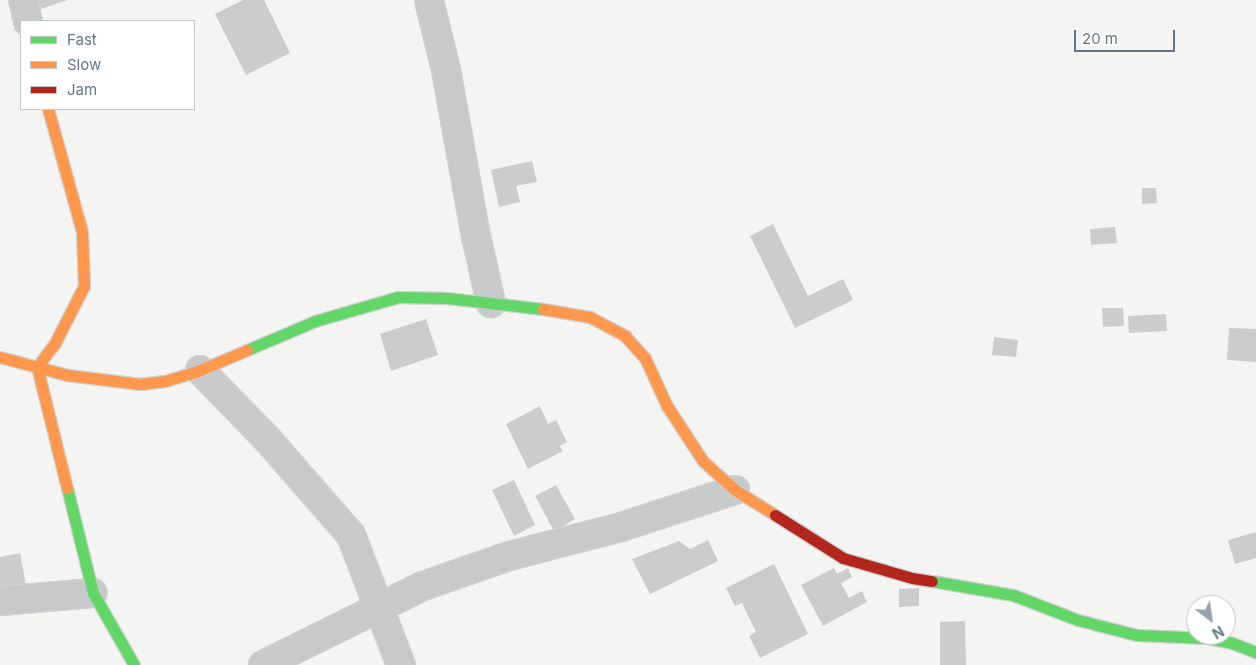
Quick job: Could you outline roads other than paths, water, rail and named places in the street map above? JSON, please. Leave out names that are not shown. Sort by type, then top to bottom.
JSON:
[{"type":"street","points":[[23,0],[28,20]]},
{"type":"street","points":[[429,0],[446,70],[476,236],[491,303]]},
{"type":"street","points":[[37,367],[56,342],[84,286],[82,232],[48,110]]},
{"type":"street","points":[[0,357],[67,375],[140,384],[165,381],[200,370],[315,321],[398,297],[446,298],[564,312],[590,317],[625,336],[646,358],[667,406],[686,438],[703,461],[735,490],[843,558],[881,570],[1013,595],[1078,620],[1137,635],[1207,638],[1232,643],[1256,652]]},
{"type":"street","points":[[37,367],[94,593],[134,665]]},
{"type":"street","points":[[200,370],[268,440],[351,536],[401,665]]},
{"type":"street","points":[[263,665],[423,586],[509,556],[621,527],[735,490]]},
{"type":"street","points":[[0,601],[94,593]]}]
